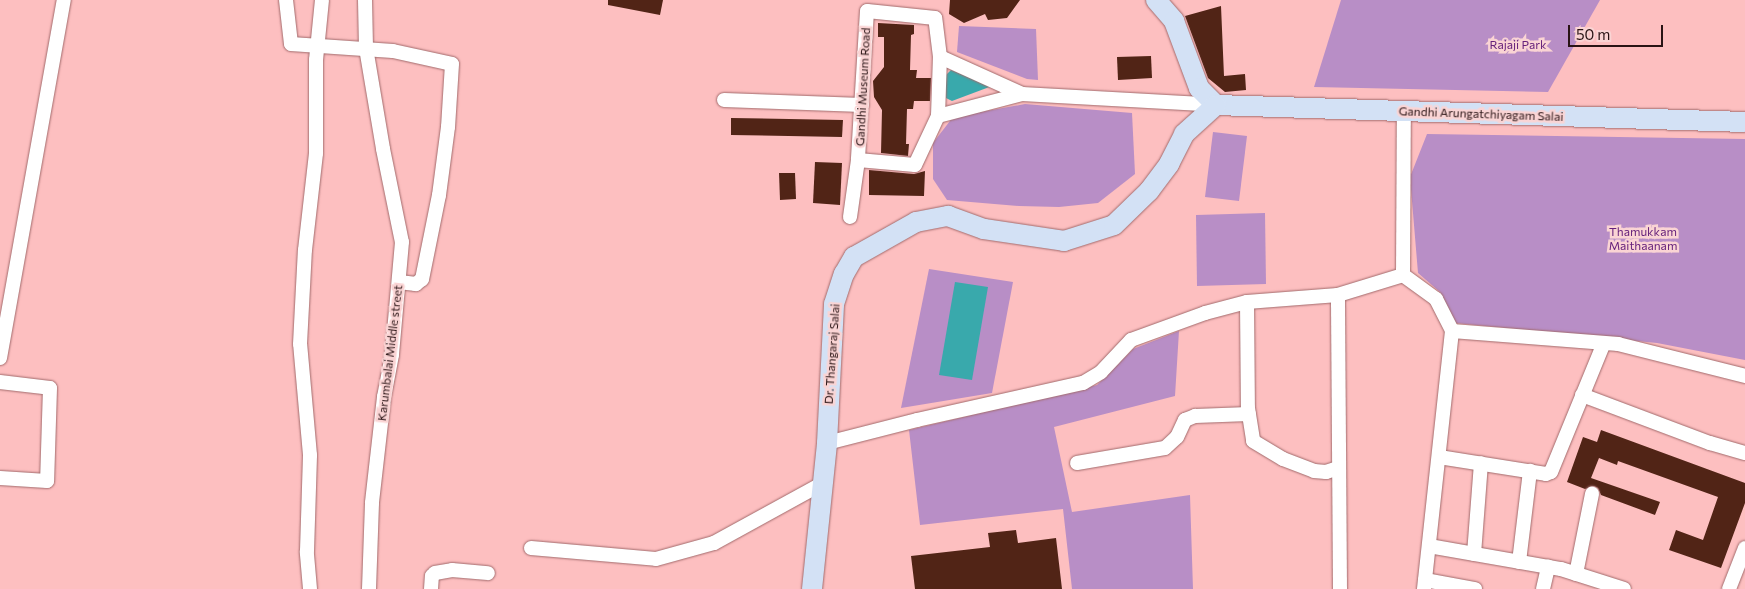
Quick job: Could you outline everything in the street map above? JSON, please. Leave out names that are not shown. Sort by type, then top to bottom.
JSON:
[{"type":"street","points":[[0,358],[64,0]]},
{"type":"street","points":[[286,0],[291,44],[393,51],[452,64],[450,110],[439,194],[424,269],[420,282],[416,284],[399,282]]},
{"type":"street","points":[[310,589],[307,551],[310,455],[300,344],[306,250],[316,153],[316,60],[322,0]]},
{"type":"street","name":"Karumbalai Middle street","points":[[364,0],[366,48],[383,148],[402,242],[392,355],[384,396],[372,503],[369,589]]},
{"type":"street","points":[[1141,0],[1160,23],[1181,43]]},
{"type":"street","points":[[1156,0],[1174,21],[1199,88],[1216,105]]},
{"type":"street","name":"Gandhi Museum Road","points":[[865,5],[935,18],[940,57],[938,116],[915,165],[858,160],[862,105],[865,5]]},
{"type":"street","points":[[940,57],[1022,94]]},
{"type":"street","points":[[938,116],[1022,94],[1216,105]]},
{"type":"street","points":[[724,100],[862,105]]},
{"type":"street","name":"Gandhi Arungatchiyagam Salai","points":[[1216,105],[1745,122]]},
{"type":"street","name":"Dr. Thangaraj Salai","points":[[812,589],[827,443],[828,379],[834,304],[844,274],[854,257],[916,222],[948,216],[984,230],[1064,241],[1114,225],[1149,191],[1169,164],[1184,134],[1216,105]]},
{"type":"street","points":[[1403,275],[1404,112]]},
{"type":"street","points":[[850,217],[858,160]]},
{"type":"street","points":[[827,443],[917,420],[1083,383],[1101,372],[1131,340],[1196,316],[1247,302],[1338,295],[1403,275]]},
{"type":"street","points":[[1403,275],[1436,299],[1452,331],[1425,584],[1475,589]]},
{"type":"street","points":[[1338,295],[1340,589]]},
{"type":"street","points":[[1247,302],[1249,414],[1253,441],[1283,459],[1314,470],[1326,472],[1338,468]]},
{"type":"street","points":[[1452,331],[1634,347],[1745,376]]},
{"type":"street","points":[[1439,457],[1546,474],[1555,467],[1582,395],[1604,344]]},
{"type":"street","points":[[0,382],[50,388],[47,481],[0,478]]},
{"type":"street","points":[[1582,395],[1710,443],[1745,453]]},
{"type":"street","points":[[1077,463],[1166,448],[1176,437],[1185,420],[1195,416],[1249,414]]},
{"type":"street","points":[[1474,554],[1481,463]]},
{"type":"street","points":[[1519,562],[1530,471]]},
{"type":"street","points":[[531,548],[656,559],[714,543],[823,483]]},
{"type":"street","points":[[1576,574],[1592,494]]},
{"type":"street","points":[[1429,546],[1548,567],[1624,589]]},
{"type":"street","points":[[1729,589],[1745,548]]},
{"type":"street","points":[[1543,589],[1548,567]]},
{"type":"street","points":[[431,589],[432,576],[435,573],[452,570],[488,573]]},
{"type":"green space","name":"Rajaji Park","points":[[1341,0],[1600,0],[1548,92],[1314,87]]},
{"type":"green space","points":[[959,26],[1036,29],[1038,80],[1027,79],[957,52]]},
{"type":"green space","points":[[1025,104],[1132,113],[1135,174],[1098,203],[1059,207],[947,200],[933,179],[933,143],[953,117]]},
{"type":"green space","points":[[1213,132],[1247,136],[1239,201],[1205,197]]},
{"type":"green space","name":"Thamukkam Maithaanam","points":[[1427,134],[1745,139],[1745,360],[1657,343],[1455,323],[1440,292],[1418,273],[1410,177]]},
{"type":"green space","points":[[1265,213],[1266,284],[1197,286],[1196,215]]},
{"type":"green space","points":[[929,269],[1013,282],[992,393],[901,408]]},
{"type":"green space","points":[[1179,331],[1175,396],[1054,427],[1072,512],[1190,495],[1193,589],[1072,589],[1063,509],[920,525],[909,430],[1097,385],[1133,349]]},
{"type":"water","points":[[951,70],[992,86],[952,101],[946,98],[946,75]]},
{"type":"water","points":[[955,282],[988,287],[972,380],[939,375]]},
{"type":"building","points":[[608,0],[663,0],[660,15],[608,5]]},
{"type":"building","points":[[950,0],[1020,0],[1007,18],[988,20],[985,14],[964,23],[949,14]]},
{"type":"building","points":[[1221,6],[1224,76],[1245,74],[1246,90],[1225,92],[1208,78],[1185,16]]},
{"type":"building","points":[[878,23],[914,25],[914,34],[911,35],[910,70],[917,70],[916,78],[931,78],[930,101],[914,101],[913,109],[907,109],[906,144],[909,144],[908,156],[881,153],[882,110],[874,97],[873,81],[884,67],[884,37],[878,37]]},
{"type":"building","points":[[1151,56],[1152,78],[1118,80],[1117,57]]},
{"type":"building","points":[[731,118],[843,120],[842,137],[731,135]]},
{"type":"building","points":[[815,162],[842,163],[840,205],[813,203]]},
{"type":"building","points":[[869,170],[914,174],[925,171],[924,196],[869,195]]},
{"type":"building","points":[[779,173],[795,173],[796,199],[780,200]]},
{"type":"building","points":[[1601,430],[1745,483],[1745,503],[1721,568],[1669,550],[1676,530],[1703,540],[1718,497],[1618,461],[1617,465],[1599,458],[1591,478],[1660,502],[1655,515],[1601,495],[1598,488],[1594,486],[1585,489],[1567,482],[1583,437],[1597,442]]},
{"type":"building","points":[[1016,530],[1018,543],[1056,538],[1062,589],[915,589],[911,556],[990,547],[988,533]]}]
